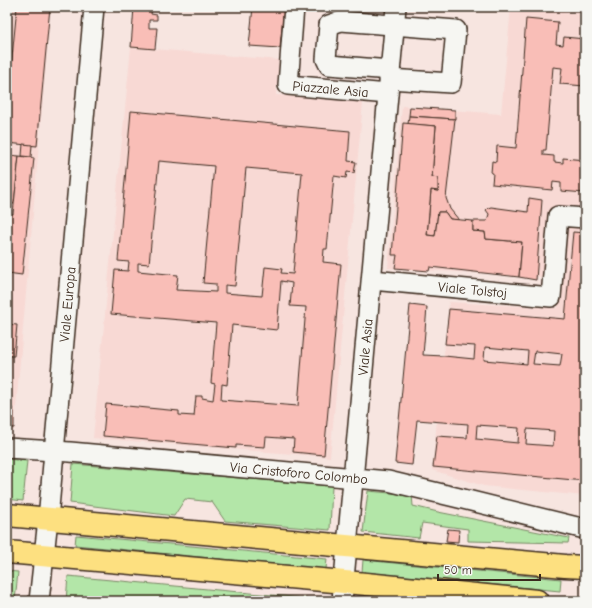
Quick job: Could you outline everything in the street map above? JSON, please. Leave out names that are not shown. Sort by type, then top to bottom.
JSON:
[{"type":"main road","points":[[7,515],[347,547],[585,567]]},
{"type":"main road","points":[[7,552],[45,555],[343,592],[537,601]]},
{"type":"street","name":"Viale Europa","points":[[39,601],[45,555],[94,7]]},
{"type":"street","name":"Piazzale Asia","points":[[294,7],[288,84],[389,81],[451,83],[456,30],[395,16],[341,21],[329,25],[326,60],[329,65],[389,81]]},
{"type":"street","points":[[389,81],[395,16]]},
{"type":"street","name":"Viale Asia","points":[[343,592],[389,81]]},
{"type":"street","name":"Viale Tolstoj","points":[[372,280],[551,297],[558,216],[585,218]]},
{"type":"street","name":"Via Cristoforo Colombo","points":[[7,448],[353,478],[404,484],[585,529]]},
{"type":"shaded area","points":[[7,7],[51,7],[14,430],[7,429]]},
{"type":"shaded area","points":[[511,7],[585,14],[585,496],[484,486],[432,470],[449,302],[558,308],[559,278],[388,268],[402,106],[501,114]]},
{"type":"shaded area","points":[[131,47],[279,60],[276,95],[363,102],[330,457],[93,438]]},
{"type":"green space","points":[[7,459],[27,461],[23,501],[7,499]]},
{"type":"green space","points":[[73,464],[332,486],[330,530],[225,521],[212,502],[185,499],[174,516],[70,503]]},
{"type":"green space","points":[[368,491],[412,495],[413,506],[569,538],[568,543],[468,541],[468,529],[422,523],[419,538],[363,532]]},
{"type":"green space","points":[[76,535],[327,559],[326,569],[75,545]]},
{"type":"green space","points":[[363,560],[561,579],[560,591],[362,572]]},
{"type":"green space","points":[[7,571],[18,572],[15,601],[7,601]]},
{"type":"green space","points":[[68,576],[325,600],[325,601],[66,601]]},
{"type":"building","points":[[17,7],[50,7],[37,146],[7,143],[7,98]]},
{"type":"building","points":[[134,7],[152,7],[151,14],[157,15],[157,20],[149,20],[149,28],[157,28],[155,49],[131,47]]},
{"type":"building","points":[[253,7],[284,7],[280,48],[249,46]]},
{"type":"building","points":[[526,19],[558,22],[556,44],[563,45],[564,37],[585,39],[585,86],[560,84],[562,68],[553,67],[546,150],[543,150],[543,155],[554,156],[554,162],[563,163],[563,158],[585,160],[585,193],[561,191],[561,183],[553,182],[552,190],[492,184],[492,161],[496,162],[497,146],[516,148]]},
{"type":"building","points":[[410,107],[455,110],[455,119],[409,116]]},
{"type":"building","points":[[131,111],[350,131],[348,161],[356,162],[354,173],[347,172],[346,178],[334,176],[327,249],[324,249],[323,262],[341,264],[324,455],[293,452],[294,439],[266,437],[265,447],[236,445],[236,448],[103,436],[106,404],[179,411],[179,415],[194,416],[196,396],[202,396],[202,398],[213,400],[215,384],[211,383],[216,323],[111,314],[115,270],[128,271],[129,262],[118,261]],"holes":[[[159,161],[214,166],[203,283],[216,284],[216,292],[176,290],[178,275],[138,271],[138,263],[149,264]],[[246,168],[302,173],[293,274],[281,273],[282,269],[265,267],[262,296],[225,293],[225,285],[235,286]],[[281,281],[292,283],[290,306],[306,307],[298,406],[221,400],[222,384],[227,385],[232,325],[277,330]]]},
{"type":"building","points":[[409,116],[455,119],[446,198],[450,209],[459,220],[450,219],[445,212],[438,212],[435,236],[427,235],[431,190],[438,191],[438,178],[432,177],[436,126],[408,124]]},
{"type":"building","points":[[403,123],[436,126],[432,177],[438,178],[438,191],[431,190],[427,235],[435,236],[438,212],[445,212],[450,219],[473,221],[473,231],[485,232],[486,239],[522,242],[519,277],[430,267],[429,271],[395,268],[397,255],[392,255]]},
{"type":"building","points":[[23,144],[32,145],[31,157],[22,156]]},
{"type":"building","points":[[7,155],[19,156],[14,204],[7,203]]},
{"type":"building","points":[[19,156],[34,158],[22,275],[7,273],[7,214],[13,214]]},
{"type":"building","points":[[529,198],[542,200],[536,280],[519,277],[522,242],[486,239],[485,232],[473,231],[473,221],[487,221],[489,214],[486,210],[488,208],[491,207],[528,212]]},
{"type":"building","points":[[573,232],[585,233],[585,481],[433,467],[437,436],[467,438],[468,424],[417,420],[412,465],[395,463],[410,305],[427,307],[423,355],[474,359],[475,346],[445,344],[449,309],[565,319]],"holes":[[[485,347],[528,351],[527,364],[484,360]],[[535,351],[562,354],[560,366],[533,364]],[[477,425],[519,428],[518,443],[476,439]],[[527,429],[554,431],[553,446],[526,444]]]},
{"type":"building","points":[[7,324],[17,325],[14,356],[7,356]]},
{"type":"building","points":[[7,403],[11,406],[14,412],[14,428],[8,428],[7,426]]},
{"type":"building","points":[[448,529],[459,530],[458,542],[446,541]]}]
